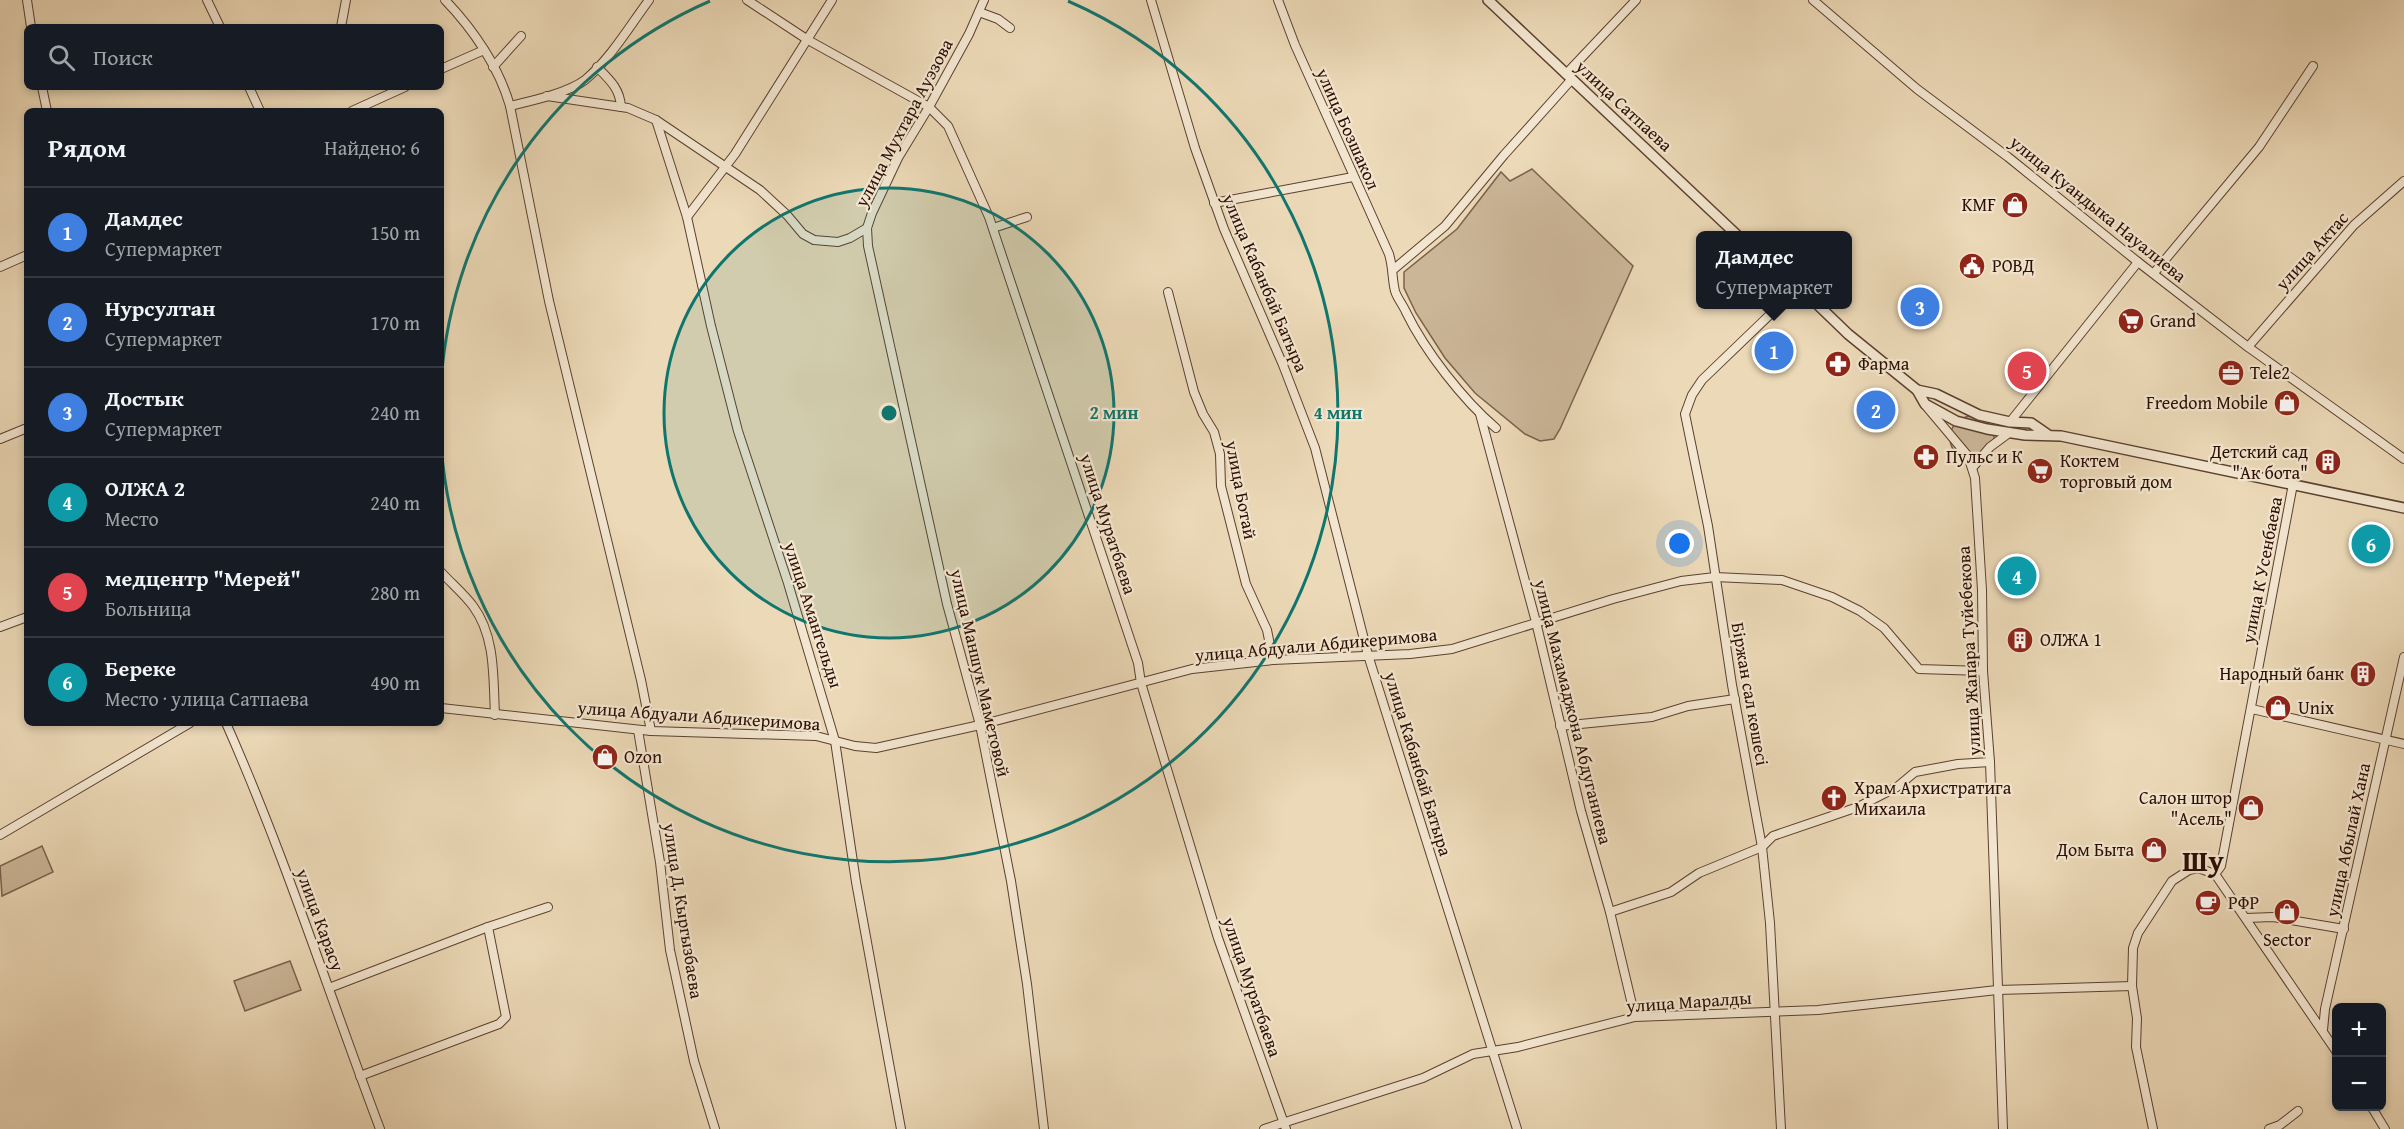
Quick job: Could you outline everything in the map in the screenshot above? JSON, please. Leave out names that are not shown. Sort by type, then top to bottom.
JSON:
[{"type":"street","points":[[27,0],[31,24]]},
{"type":"street","points":[[207,0],[219,24]]},
{"type":"street","points":[[342,24],[346,0]]},
{"type":"street","points":[[445,0],[465,21],[484,50],[505,90],[510,106],[549,301],[651,731]]},
{"type":"street","points":[[510,106],[547,96],[583,81],[597,67],[649,0]]},
{"type":"street","name":"улица Муратбаева","points":[[747,0],[808,40],[929,107],[948,126],[993,228],[1138,663],[1140,683],[1218,938],[1285,1125]]},
{"type":"street","points":[[687,217],[724,165],[735,154],[832,0]]},
{"type":"street","name":"улица Мухтара Ауэзова","points":[[867,228],[898,158],[929,107],[984,0]]},
{"type":"street","name":"улица Кабанбай Батыра","points":[[1151,0],[1195,148],[1214,203],[1245,282],[1283,365],[1315,448],[1368,655],[1517,1129]]},
{"type":"street","name":"улица Бозшакол","points":[[1278,0],[1295,45],[1394,269],[1395,291],[1421,340],[1480,414]]},
{"type":"street","name":"улица Сатпаева","points":[[1488,0],[1733,231]]},
{"type":"street","points":[[1394,269],[1444,226],[1636,0]]},
{"type":"street","name":"улица Куандыка Науалиева","points":[[1813,0],[1917,89],[2008,156],[2138,262],[2248,347],[2404,459]]},
{"type":"street","points":[[979,12],[999,19],[1010,28]]},
{"type":"street","points":[[493,67],[521,36]]},
{"type":"street","points":[[444,68],[484,50]]},
{"type":"street","points":[[2154,273],[2255,151],[2313,66]]},
{"type":"street","points":[[597,67],[620,94],[621,107]]},
{"type":"street","points":[[43,90],[46,108]]},
{"type":"street","points":[[250,90],[259,108]]},
{"type":"street","points":[[359,108],[398,90]]},
{"type":"street","points":[[547,96],[621,107],[656,120],[760,190],[787,215],[803,234],[814,240],[838,242],[867,228]]},
{"type":"street","name":"улица Амангельды","points":[[656,120],[687,217],[711,326],[738,431],[788,583],[836,741],[856,882],[901,1129]]},
{"type":"street","points":[[1214,203],[1353,177]]},
{"type":"street","name":"улица Актас","points":[[2248,347],[2354,225],[2404,181]]},
{"type":"street","points":[[993,228],[1026,217]]},
{"type":"street","name":"улица Маншук Маметовой","points":[[867,228],[868,246],[879,300],[947,604],[980,725],[1011,881],[1027,984],[1044,1129]]},
{"type":"street","points":[[0,267],[24,256]]},
{"type":"street","points":[[2010,422],[2138,262]]},
{"type":"street","name":"улица Ботай","points":[[1168,292],[1194,392],[1214,432],[1220,454],[1221,486],[1246,584],[1268,630],[1273,660]]},
{"type":"street","name":"Біржан сал көшесі","points":[[1776,309],[1702,380],[1687,404],[1685,414],[1708,526],[1714,577],[1762,847],[1770,923],[1781,1129]]},
{"type":"street","points":[[1822,309],[1848,334],[1917,390],[1925,404],[1956,420],[2009,433],[2047,434],[2404,508]]},
{"type":"street","points":[[1917,390],[1936,394],[1979,415],[2010,422],[2031,423],[2047,434]]},
{"type":"street","name":"улица Жапара Туйебекова","points":[[1925,404],[1968,456],[1973,467],[1982,590],[1983,670],[1989,762],[2003,1129]]},
{"type":"street","points":[[1480,414],[1497,428]]},
{"type":"street","name":"улица Махамаджона Абдуганиева","points":[[1480,414],[1536,622],[1581,812],[1610,912],[1635,1017]]},
{"type":"street","points":[[0,440],[24,429]]},
{"type":"street","points":[[1973,467],[1990,447],[2009,433]]},
{"type":"street","name":"улица К Усенбаева","points":[[2215,874],[2221,866],[2294,484]]},
{"type":"street","points":[[444,575],[474,608],[483,626],[491,650],[495,715]]},
{"type":"street","name":"улица Абдуали Абдикеримова","points":[[444,708],[651,731],[816,736],[876,748],[980,725],[1192,669],[1273,660],[1442,651],[1681,581],[1714,577],[1782,580],[1806,586],[1860,611],[1884,628],[1919,669],[1983,670]]},
{"type":"street","points":[[0,627],[24,618]]},
{"type":"street","name":"улица Абылай Хана","points":[[2324,1030],[2325,1009],[2404,657]]},
{"type":"street","points":[[1560,726],[1652,717],[1688,706],[1735,699]]},
{"type":"street","points":[[2252,710],[2404,744]]},
{"type":"street","points":[[0,835],[182,726]]},
{"type":"street","name":"улица Карасу","points":[[227,726],[249,773],[380,1129]]},
{"type":"street","name":"улица Д. Кыргызбаева","points":[[638,730],[660,862],[670,950],[694,1061],[715,1129]]},
{"type":"street","points":[[1610,912],[1671,892],[1699,873],[1762,847],[1773,836],[1858,807],[1897,787],[1915,772],[1958,764],[1989,762]]},
{"type":"street","points":[[2153,1129],[2136,1047],[2137,1018],[2132,986],[2133,948],[2138,933],[2172,882],[2189,870],[2198,868],[2215,874],[2332,1043]]},
{"type":"street","points":[[329,988],[488,927],[548,907]]},
{"type":"street","points":[[2246,918],[2273,917],[2344,929]]},
{"type":"street","points":[[360,1076],[499,1024],[506,1017],[488,927]]},
{"type":"street","name":"улица Маралды","points":[[1264,1129],[1285,1125],[1406,1084],[1473,1054],[1518,1047],[1635,1017],[1818,1010],[1997,990],[2132,986]]},
{"type":"street","points":[[2269,1129],[2282,1127],[2298,1111]]},
{"type":"street","points":[[2374,1111],[2385,1129]]},
{"type":"shaded area","points":[[1532,169],[1633,266],[1560,429],[1554,439],[1540,441],[1525,434],[1475,393],[1445,358],[1416,313],[1404,288],[1404,272],[1457,229],[1501,172],[1510,181]]},
{"type":"shaded area","points":[[1972,416],[1987,423],[1994,438],[1987,453],[1972,460],[1957,453],[1950,438],[1957,423]]},
{"type":"shaded area","points":[[42,846],[53,872],[2,896],[0,866]]},
{"type":"shaded area","points":[[290,961],[301,990],[245,1011],[234,981]]},
{"type":"place","name":"KMF","points":[[2015,205]]},
{"type":"place","name":"РОВД","points":[[1972,266]]},
{"type":"place","name":"Достык","points":[[1920,307]]},
{"type":"place","name":"Grand","points":[[2131,321]]},
{"type":"place","name":"Дамдес","points":[[1774,351]]},
{"type":"place","name":"Фарма","points":[[1838,364]]},
{"type":"place","name":"медцентр \"Мерей\"","points":[[2027,371]]},
{"type":"place","name":"Tele2","points":[[2231,373]]},
{"type":"place","name":"Freedom Mobile","points":[[2287,403]]},
{"type":"place","name":"Нурсултан","points":[[1876,410]]},
{"type":"place","name":"Пульс и К","points":[[1926,457]]},
{"type":"place","name":"Детский сад \"Ак бота\"","points":[[2328,462]]},
{"type":"place","name":"Коктем торговый дом","points":[[2040,471]]},
{"type":"place","name":"Береке","points":[[2371,544]]},
{"type":"place","name":"ОЛЖА 2","points":[[2017,576]]},
{"type":"place","name":"ОЛЖА 1","points":[[2020,640]]},
{"type":"place","name":"Народный банк","points":[[2363,674]]},
{"type":"place","name":"Unix","points":[[2278,708]]},
{"type":"place","name":"Ozon","points":[[605,757]]},
{"type":"place","name":"Храм Архистратига Михаила","points":[[1834,798]]},
{"type":"place","name":"Салон штор \"Асель\"","points":[[2251,808]]},
{"type":"place","name":"Дом Быта","points":[[2154,850]]},
{"type":"place","name":"РФР","points":[[2208,903]]},
{"type":"place","name":"Sector","points":[[2287,912]]},
{"type":"district","name":"Шу","points":[[2203,861]]}]
